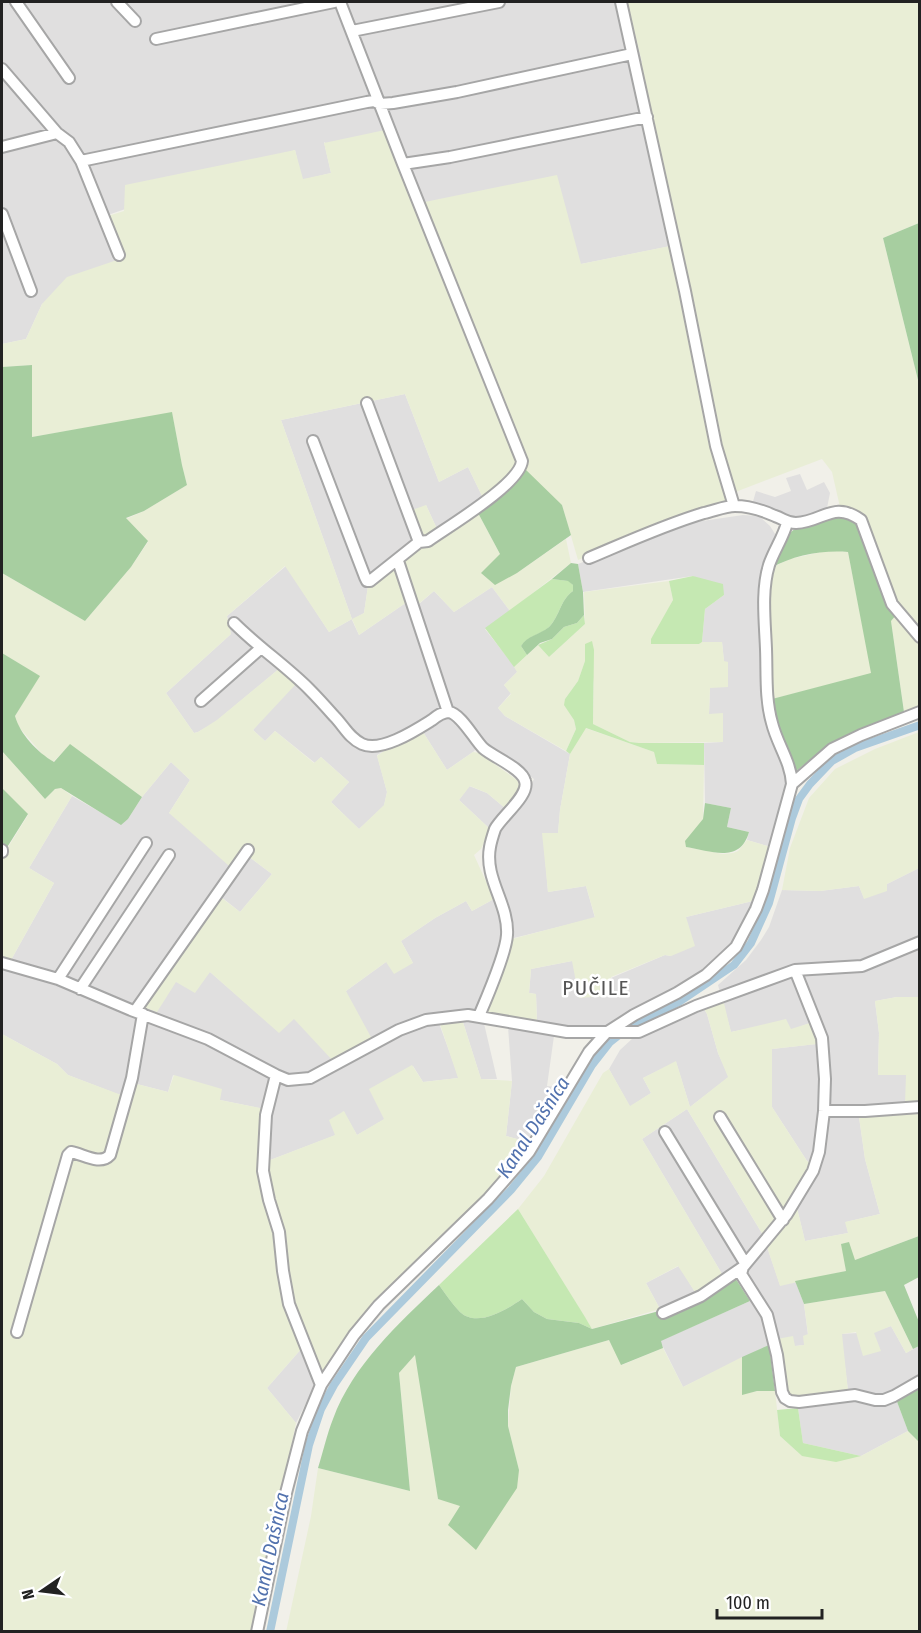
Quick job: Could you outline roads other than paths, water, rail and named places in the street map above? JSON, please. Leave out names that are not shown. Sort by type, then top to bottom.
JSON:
[{"type":"street","points":[[16,2],[69,78]]},
{"type":"street","points":[[117,2],[135,21]]},
{"type":"street","points":[[156,39],[334,2]]},
{"type":"street","points":[[313,441],[367,581],[398,561],[420,542],[428,541],[498,492],[516,475],[522,460],[340,2]]},
{"type":"street","points":[[352,32],[499,2]]},
{"type":"street","points":[[621,2],[716,447],[734,506]]},
{"type":"street","points":[[81,161],[367,102],[393,103],[457,92],[632,54]]},
{"type":"street","points":[[2,69],[57,133],[69,142],[81,161],[118,255]]},
{"type":"street","points":[[403,164],[450,157],[647,117]]},
{"type":"street","points":[[2,147],[57,133]]},
{"type":"street","points":[[2,214],[31,291]]},
{"type":"street","points":[[366,403],[420,542]]},
{"type":"street","points":[[588,558],[682,520],[734,506],[758,510],[787,523],[800,523],[831,512],[842,511],[861,520],[892,604],[920,637]]},
{"type":"street","points":[[257,1632],[286,1493],[302,1431],[321,1385],[354,1335],[373,1311],[488,1199],[529,1152],[589,1052],[608,1033],[634,1015],[706,975],[736,946],[756,909],[792,784],[787,761],[772,723],[767,687],[765,613],[769,564],[784,536],[787,523]]},
{"type":"street","points":[[398,561],[448,712]]},
{"type":"street","points":[[234,623],[303,683],[336,717],[346,732],[364,745],[374,748],[382,746],[448,712],[456,716],[483,747],[524,778],[526,783],[522,796],[495,830],[490,845],[488,860],[490,875],[506,924],[507,935],[479,1016]]},
{"type":"street","points":[[201,701],[261,648]]},
{"type":"street","points":[[792,784],[832,749],[920,712]]},
{"type":"street","points":[[58,979],[146,843]]},
{"type":"street","points":[[17,1332],[68,1155],[71,1152],[100,1160],[110,1155],[132,1078],[139,1013],[248,850]]},
{"type":"street","points":[[80,989],[169,855]]},
{"type":"street","points":[[2,963],[58,979],[208,1039],[288,1080],[310,1078],[412,1024],[454,1016],[479,1016],[567,1032],[639,1032],[706,1002],[795,970],[862,966],[920,942]]},
{"type":"street","points":[[663,1313],[701,1296],[744,1265],[783,1220],[813,1171],[819,1152],[824,1111],[825,1079],[822,1038],[795,970]]},
{"type":"street","points":[[276,1075],[266,1114],[263,1171],[268,1200],[279,1232],[289,1304],[321,1385]]},
{"type":"street","points":[[824,1111],[920,1107]]},
{"type":"street","points":[[720,1117],[783,1220]]},
{"type":"street","points":[[665,1132],[744,1265],[741,1274],[767,1315],[785,1398],[800,1402],[855,1395],[884,1400],[920,1381]]},
{"type":"waterway","name":"Kanal Dašnica","points":[[270,1632],[309,1445],[321,1409],[334,1385],[366,1338],[511,1190],[538,1157],[592,1065],[610,1042],[629,1027],[679,1002],[734,965],[751,943],[769,903],[792,818],[799,799],[810,784],[832,761],[855,748],[920,725]]},
{"type":"district","name":"PUČILE","points":[[596,988]]}]
